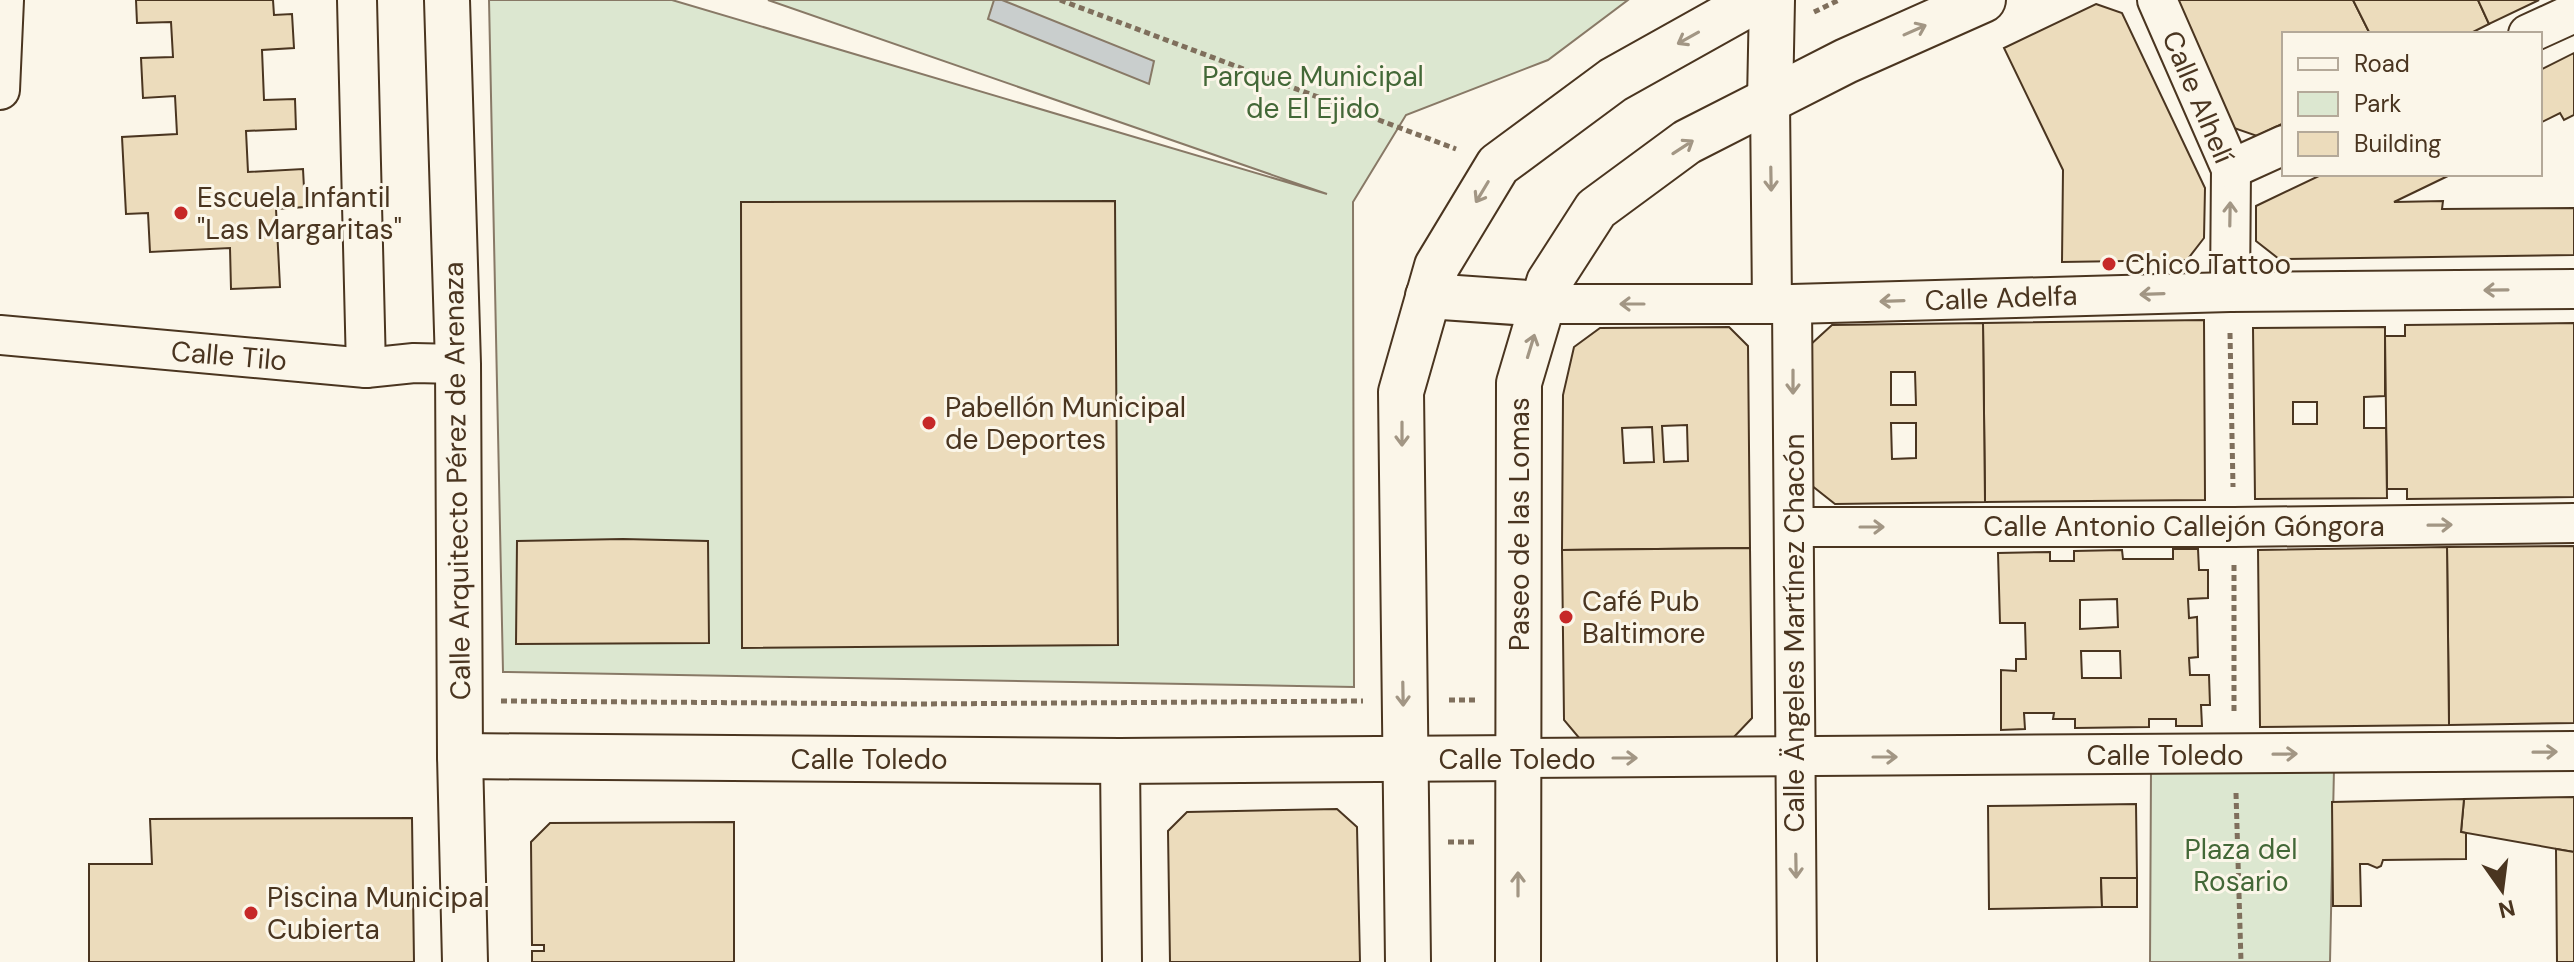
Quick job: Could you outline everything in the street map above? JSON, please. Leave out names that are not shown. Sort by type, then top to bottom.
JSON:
[{"type":"main road","name":"Calle Arquitecto Pérez de Arenaza","points":[[447,0],[458,364],[460,756],[465,962]]},
{"type":"main road","points":[[1408,962],[1401,392],[1437,266],[1498,165],[1613,80],[1756,0]]},
{"type":"main road","points":[[1770,101],[1772,0]]},
{"type":"main road","name":"Paseo de las Lomas","points":[[1518,962],[1519,383],[1549,282],[1596,209],[1687,142],[1846,61],[1983,0]]},
{"type":"main road","name":"Calle Adelfa","points":[[1428,296],[1543,304]]},
{"type":"main road","name":"Calle Toledo","points":[[460,756],[1120,761],[1519,758]]},
{"type":"street","points":[[0,90],[4,0]]},
{"type":"street","points":[[357,0],[366,368]]},
{"type":"street","name":"Calle Alhelí","points":[[2157,0],[2231,169],[2230,292]]},
{"type":"street","points":[[2532,32],[2574,13]]},
{"type":"street","name":"Calle Ängeles Martínez Chacón","points":[[1770,101],[1794,527],[1797,962]]},
{"type":"street","points":[[2231,169],[2282,146]]},
{"type":"street","name":"Calle Adelfa","points":[[1543,304],[1782,304],[2230,292],[2574,289]]},
{"type":"street","name":"Calle Tilo","points":[[0,335],[366,368],[414,363],[458,364]]},
{"type":"street","name":"Calle Antonio Callejón Góngora","points":[[1794,527],[2574,523]]},
{"type":"street","name":"Calle Toledo","points":[[1519,758],[2574,751]]},
{"type":"street","points":[[1120,761],[1122,962]]},
{"type":"path","points":[[1060,0],[1498,165]]},
{"type":"path","points":[[460,701],[949,704],[1403,701]]},
{"type":"path","points":[[2234,754],[2241,962]]},
{"type":"path","points":[[1405,842],[1519,842]]},
{"type":"green space","name":"Parque Municipal de El Ejido","points":[[489,0],[672,0],[1327,194],[768,0],[1628,0],[1548,60],[1406,115],[1353,202],[1354,687],[503,672]]},
{"type":"green space","name":"Plaza del Rosario","points":[[2151,768],[2334,768],[2330,962],[2150,962]]},
{"type":"shaded area","points":[[994,0],[1002,0],[1154,61],[1149,84],[988,19]]},
{"type":"building","points":[[136,0],[273,0],[274,15],[292,14],[294,48],[262,50],[264,100],[295,99],[296,129],[246,131],[248,172],[303,169],[305,207],[276,209],[280,287],[231,289],[230,248],[150,252],[148,213],[126,214],[122,137],[177,134],[175,96],[143,98],[141,58],[173,57],[171,22],[137,23]]},
{"type":"building","points":[[2171,0],[2353,0],[2369,32],[2282,32],[2282,124],[2257,136],[2231,127]]},
{"type":"building","points":[[2353,0],[2478,0],[2489,24],[2473,32],[2369,32]]},
{"type":"building","points":[[2478,0],[2539,0],[2489,24]]},
{"type":"building","points":[[2096,4],[2122,13],[2205,188],[2204,238],[2187,260],[2062,262],[2063,170],[2004,48]]},
{"type":"building","points":[[2574,53],[2574,115],[2564,120],[2560,113],[2542,122],[2542,69]]},
{"type":"building","points":[[2319,176],[2448,176],[2394,202],[2443,201],[2442,209],[2574,208],[2574,255],[2279,259],[2256,241],[2256,206]]},
{"type":"building","name":"Pabellón Municipal de Deportes","points":[[1115,201],[1118,645],[742,648],[741,202]]},
{"type":"building","points":[[2204,320],[2205,500],[1985,502],[1983,323]]},
{"type":"building","points":[[1983,323],[1985,502],[1835,504],[1811,485],[1809,346],[1832,325]],"holes":[[[1891,372],[1915,372],[1916,405],[1891,405]],[[1891,423],[1916,423],[1916,458],[1892,459]]]},
{"type":"building","points":[[2574,323],[2574,497],[2407,499],[2407,489],[2387,489],[2385,336],[2405,336],[2405,325]]},
{"type":"building","points":[[1729,327],[1748,346],[1750,548],[1562,550],[1563,395],[1574,347],[1600,328]],"holes":[[[1687,425],[1688,461],[1664,462],[1662,426]],[[1652,427],[1654,462],[1624,463],[1622,428]]]},
{"type":"building","points":[[2385,327],[2385,396],[2364,397],[2364,428],[2386,428],[2387,498],[2255,499],[2253,328]],"holes":[[[2293,402],[2317,402],[2317,424],[2293,424]]]},
{"type":"building","points":[[517,541],[708,541],[709,643],[516,644]]},
{"type":"building","points":[[2574,546],[2574,723],[2449,725],[2447,547]]},
{"type":"building","points":[[2447,547],[2449,725],[2260,727],[2258,550]]},
{"type":"building","points":[[1750,548],[1752,718],[1733,738],[1580,739],[1564,720],[1562,550]]},
{"type":"building","points":[[2173,549],[2198,549],[2199,570],[2208,570],[2208,598],[2188,599],[2189,618],[2197,617],[2198,657],[2189,658],[2190,675],[2209,675],[2210,705],[2201,705],[2202,726],[2176,726],[2176,719],[2149,719],[2149,727],[2075,728],[2075,719],[2053,719],[2054,713],[2024,713],[2025,729],[2001,730],[2001,670],[2016,671],[2016,659],[2026,659],[2025,623],[2000,623],[1998,553],[2050,552],[2050,561],[2074,561],[2074,551],[2122,550],[2123,559],[2173,559]],"holes":[[[2117,599],[2118,627],[2080,629],[2080,600]],[[2081,651],[2120,651],[2121,678],[2082,678]]]},
{"type":"building","points":[[2574,797],[2574,852],[2461,832],[2464,799]]},
{"type":"building","points":[[2464,799],[2461,832],[2466,833],[2466,859],[2383,860],[2377,868],[2360,864],[2361,906],[2333,906],[2332,802]]},
{"type":"building","points":[[2136,804],[2137,878],[2101,878],[2102,907],[1989,909],[1988,806]]},
{"type":"building","points":[[1337,809],[1357,827],[1360,962],[1170,962],[1168,831],[1187,812]]},
{"type":"building","name":"Piscina Municipal Cubierta","points":[[412,818],[414,962],[89,962],[89,864],[152,864],[150,819]]},
{"type":"building","points":[[734,822],[734,962],[532,962],[532,951],[544,951],[544,945],[532,945],[531,842],[550,823]]},
{"type":"building","points":[[2556,849],[2574,852],[2574,962],[2557,962]]},
{"type":"building","points":[[2101,878],[2137,878],[2137,907],[2102,907]]},
{"type":"place","name":"Escuela Infantil \"Las Margaritas\"","points":[[181,213]]},
{"type":"place","name":"Chico Tattoo","points":[[2109,264]]},
{"type":"place","name":"Pabellón Municipal de Deportes","points":[[929,423]]},
{"type":"place","name":"Café Pub Baltimore","points":[[1566,617]]},
{"type":"place","name":"Piscina Municipal Cubierta","points":[[251,913]]}]
